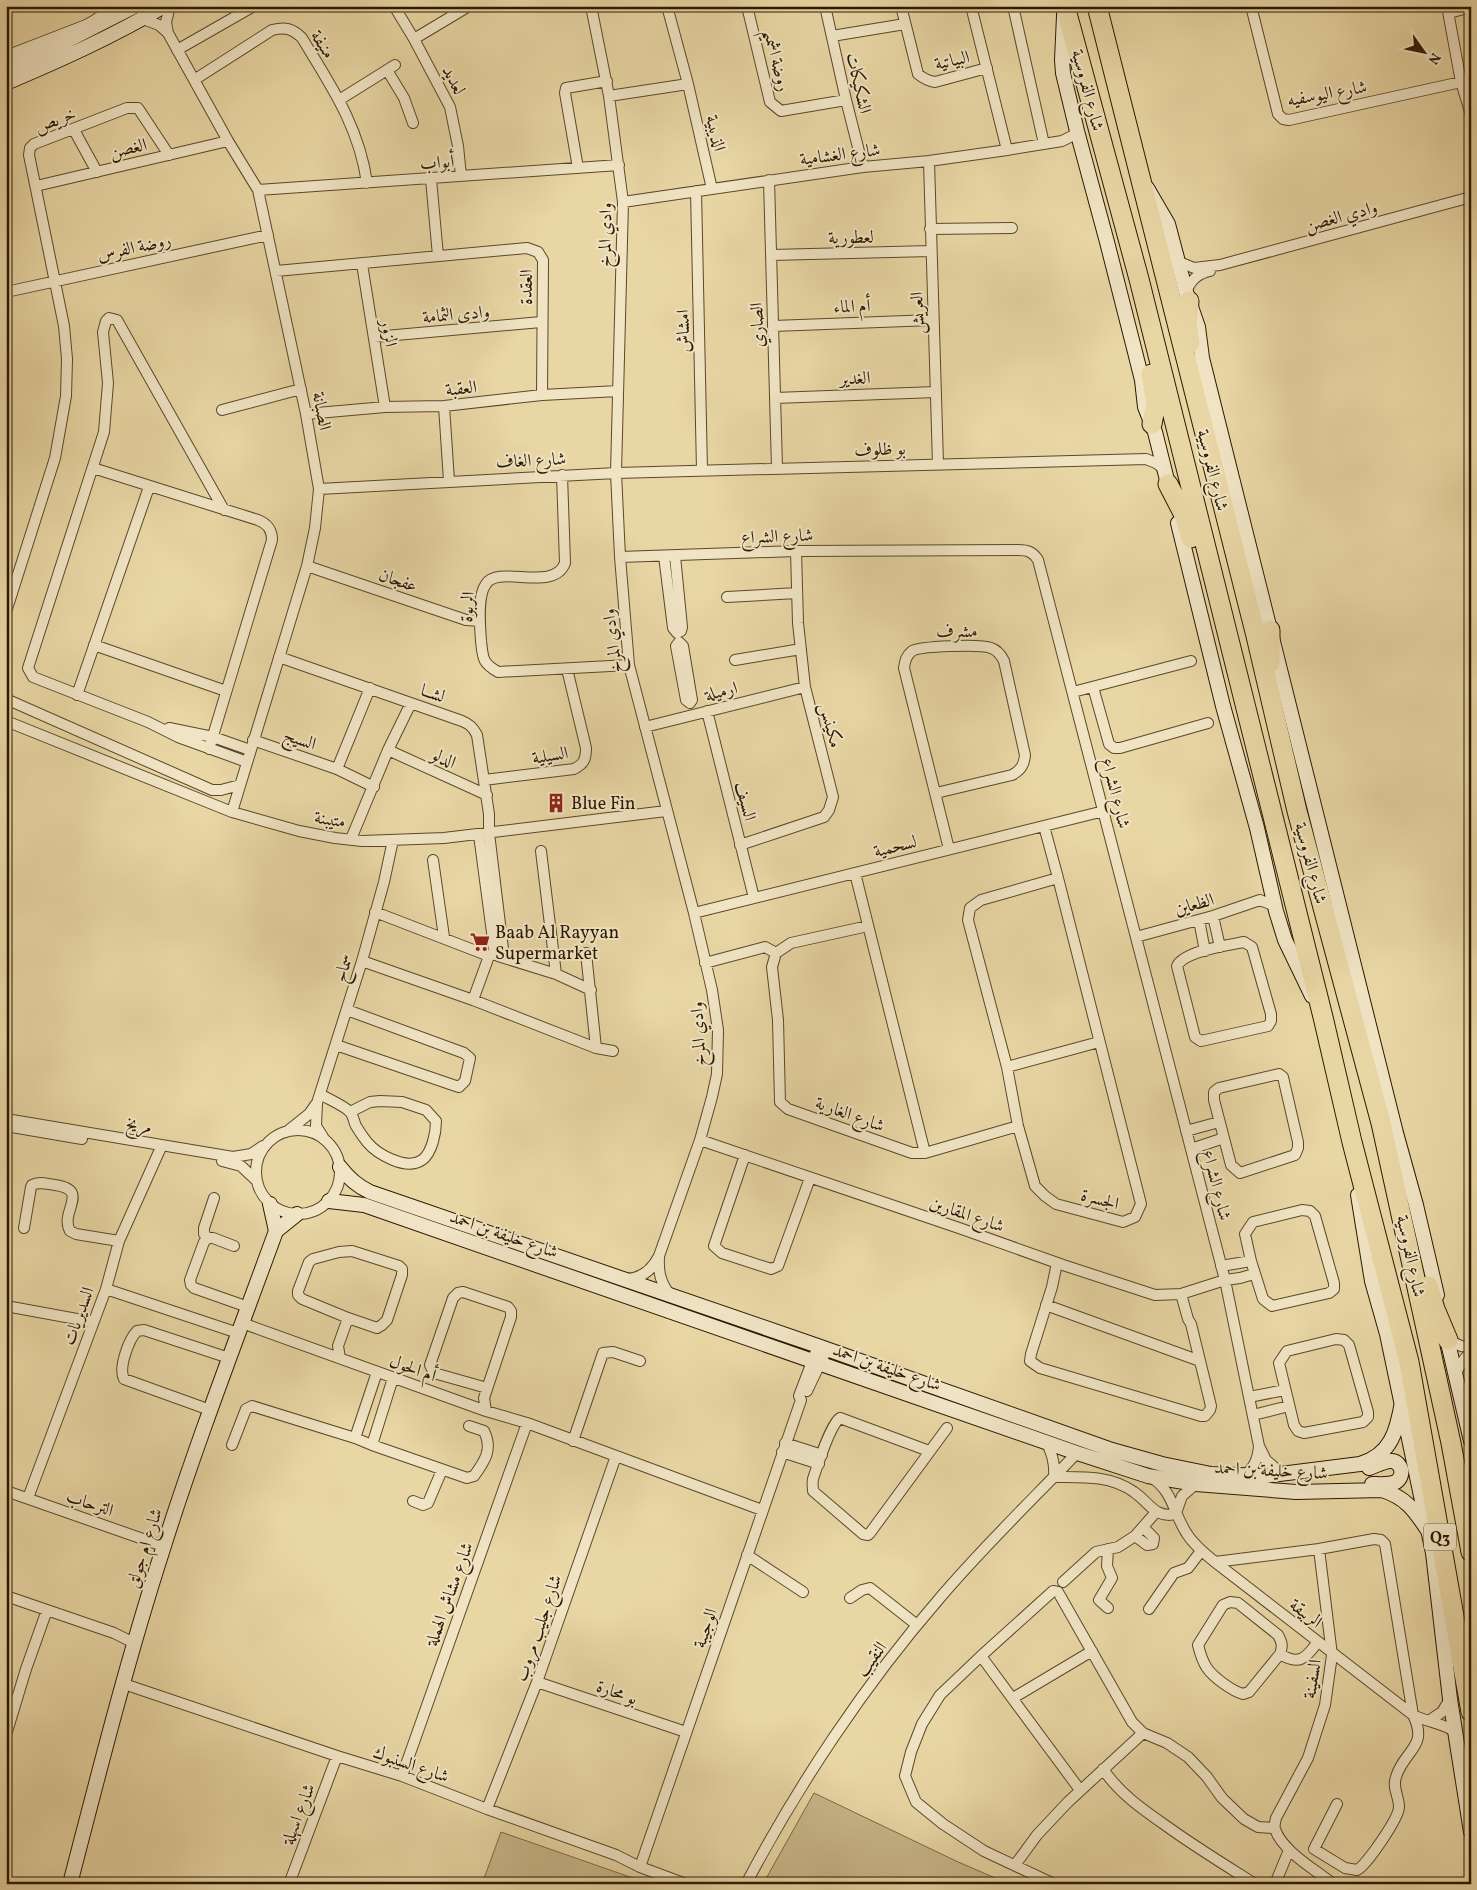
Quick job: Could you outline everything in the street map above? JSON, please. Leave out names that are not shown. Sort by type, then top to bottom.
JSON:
[{"type":"highway","name":"شارع الفروسية","points":[[1065,6],[1142,293],[1323,1017],[1352,1142],[1409,1362],[1471,1712]]},
{"type":"highway","name":"شارع الفروسية","points":[[1097,6],[1256,636],[1297,811],[1396,1185],[1451,1443],[1471,1552]]},
{"type":"highway","points":[[1142,293],[1143,325],[1156,403],[1155,433]]},
{"type":"highway","points":[[1187,297],[1188,335],[1212,436],[1216,479]]},
{"type":"highway","points":[[1166,476],[1184,515],[1214,615],[1228,640]]},
{"type":"highway","points":[[1270,630],[1270,666],[1295,778],[1297,811]]},
{"type":"highway","points":[[1396,1185],[1415,1239],[1435,1309],[1448,1340]]},
{"type":"main road","points":[[6,83],[54,63],[164,6]]},
{"type":"main road","name":"شارع الفروسية","points":[[1065,6],[1063,72],[1081,147],[1136,352],[1145,408],[1155,433],[1284,940],[1323,1017]]},
{"type":"main road","points":[[6,69],[39,55],[133,7]]},
{"type":"main road","name":"شارع الفروسية","points":[[1140,177],[1166,218],[1187,297],[1198,327],[1202,358],[1393,1124],[1416,1204],[1471,1441]]},
{"type":"main road","name":"شارع الفروسية","points":[[1352,1142],[1367,1256],[1402,1402],[1433,1553],[1450,1699],[1471,1832]]},
{"type":"main road","name":"شارع خليفة بن احمد","points":[[340,1167],[349,1180],[370,1192],[1112,1450],[1182,1468],[1211,1474],[1244,1476],[1283,1475],[1374,1460],[1389,1444],[1398,1426],[1402,1402]]},
{"type":"main road","name":"شارع خليفة بن احمد","points":[[329,1201],[364,1205],[1148,1476],[1196,1484],[1269,1491],[1340,1492],[1382,1490],[1394,1494],[1408,1503],[1429,1532]]},
{"type":"main road","points":[[270,1204],[276,1231],[297,1214]]},
{"type":"main road","name":"شارع ام جولق","points":[[70,1884],[122,1683],[163,1546],[210,1410],[276,1231]]},
{"type":"main road","points":[[1334,1468],[1358,1472],[1394,1461],[1401,1468],[1400,1477],[1393,1483],[1358,1486],[1340,1492]]},
{"type":"street","points":[[168,33],[166,22],[170,6]]},
{"type":"street","points":[[177,50],[254,6]]},
{"type":"street","name":"لعديد","points":[[394,6],[414,38],[450,107],[458,146],[461,176]]},
{"type":"street","points":[[414,38],[469,6]]},
{"type":"street","name":"وادي المرخ","points":[[591,6],[609,96],[623,202],[616,472],[620,557],[630,665],[666,811],[694,913],[716,1011],[718,1049],[717,1074],[700,1140],[659,1256],[654,1265],[638,1277],[618,1278]]},
{"type":"street","name":"الذيبية","points":[[667,6],[688,84],[712,189]]},
{"type":"street","name":"روضة اشميم","points":[[747,6],[770,102],[774,107],[781,111],[846,100]]},
{"type":"street","name":"الشكيكات","points":[[825,6],[863,167]]},
{"type":"street","name":"البياتية","points":[[900,6],[918,74],[928,81],[935,82],[987,68]]},
{"type":"street","name":"البياتية","points":[[971,6],[1007,150]]},
{"type":"street","points":[[1013,6],[1044,144]]},
{"type":"street","name":"شارع اليوسفيه","points":[[1251,6],[1278,114],[1283,119],[1289,120],[1461,82]]},
{"type":"street","points":[[6,56],[98,19],[116,7],[133,7]]},
{"type":"street","points":[[1471,7],[1448,10],[1461,82],[1471,115]]},
{"type":"street","points":[[142,19],[159,25],[168,33]]},
{"type":"street","points":[[832,36],[905,24]]},
{"type":"street","name":"منيفة","points":[[194,80],[272,30],[292,29],[302,38],[346,111],[357,138],[367,183]]},
{"type":"street","name":"الصبانة","points":[[168,33],[228,141],[258,190],[301,389],[319,490],[315,528],[307,566],[232,812]]},
{"type":"street","points":[[339,100],[391,68],[413,123]]},
{"type":"street","points":[[578,168],[565,93],[566,88],[606,81]]},
{"type":"street","points":[[609,96],[688,84]]},
{"type":"street","name":"خريص","points":[[6,612],[55,458],[66,396],[67,359],[64,326],[29,155],[30,148],[34,144],[128,108],[138,108],[169,155]]},
{"type":"street","points":[[74,130],[97,172]]},
{"type":"street","name":"شارع الغشامية","points":[[623,202],[863,167],[929,162],[1007,150],[1062,141],[1077,131]]},
{"type":"street","name":"الغصن","points":[[36,186],[228,141]]},
{"type":"street","name":"شارع الغشامية","points":[[1062,141],[1081,147]]},
{"type":"street","name":"العريش","points":[[929,162],[938,464]]},
{"type":"street","name":"أبواب","points":[[258,190],[619,165]]},
{"type":"street","points":[[431,179],[438,256]]},
{"type":"street","name":"الصاري","points":[[769,180],[777,468]]},
{"type":"street","name":"امشاش","points":[[696,191],[702,470]]},
{"type":"street","name":"وادي الغصن","points":[[1177,261],[1194,268],[1220,265],[1471,197]]},
{"type":"street","points":[[930,229],[1012,228]]},
{"type":"street","name":"روضة الفرس","points":[[6,292],[268,235]]},
{"type":"street","name":"العقدة","points":[[276,271],[527,248],[538,252],[543,260],[541,322],[542,395]]},
{"type":"street","name":"لعطورية","points":[[771,255],[931,251]]},
{"type":"street","name":"الزور","points":[[362,264],[385,407]]},
{"type":"street","name":"وادي الغصن","points":[[1187,297],[1190,283],[1196,277],[1220,265]]},
{"type":"street","points":[[224,510],[117,320],[109,318],[104,326],[108,383],[104,432],[28,668],[33,677],[148,722],[178,737],[247,762]]},
{"type":"street","name":"أم الماء","points":[[773,326],[933,320]]},
{"type":"street","name":"وادى الثمامة","points":[[374,337],[541,322]]},
{"type":"street","points":[[222,410],[301,389]]},
{"type":"street","name":"العقبة","points":[[306,414],[385,407],[444,406],[542,395],[618,391]]},
{"type":"street","name":"الغدير","points":[[775,398],[936,392]]},
{"type":"street","points":[[444,406],[449,482]]},
{"type":"street","points":[[1155,433],[1153,451],[1146,459],[1156,462],[1166,476]]},
{"type":"street","name":"بو ظلوف","points":[[616,472],[1146,459]]},
{"type":"street","points":[[93,468],[264,523],[272,533],[272,540],[209,749]]},
{"type":"street","name":"شارع الغاف","points":[[319,490],[616,472]]},
{"type":"street","name":"الربوة","points":[[562,475],[565,563],[563,570],[557,575],[544,577],[496,577],[486,582],[483,590],[480,621],[483,659],[488,667],[498,672],[630,665]]},
{"type":"street","points":[[78,695],[149,486]]},
{"type":"street","name":"شارع الشراع","points":[[620,557],[796,551],[1027,550],[1034,554],[1041,568],[1221,1266],[1259,1446],[1266,1460],[1283,1475]]},
{"type":"street","name":"مكينس","points":[[740,845],[824,817],[829,810],[833,797],[805,687],[797,593],[796,551]]},
{"type":"street","points":[[670,556],[676,610]]},
{"type":"street","name":"عفجان","points":[[307,566],[466,620],[480,621]]},
{"type":"street","points":[[728,597],[797,593]]},
{"type":"street","points":[[94,645],[226,691]]},
{"type":"street","name":"مشرف","points":[[936,793],[1012,774],[1022,767],[1025,761],[1004,661],[1001,655],[989,647],[920,648],[908,654],[905,661],[904,668],[949,849]]},
{"type":"street","points":[[735,660],[801,649]]},
{"type":"street","name":"لشــا","points":[[279,658],[411,702],[468,723],[474,728],[477,734],[489,814],[484,834],[496,956]]},
{"type":"street","points":[[1073,692],[1191,661]]},
{"type":"street","points":[[682,663],[687,689],[686,700],[690,704],[693,715]]},
{"type":"street","name":"السيلية","points":[[484,780],[574,769],[582,765],[586,758],[586,748],[567,669]]},
{"type":"street","name":"ارميلة","points":[[645,726],[805,687]]},
{"type":"street","points":[[1094,687],[1109,744],[1114,748],[1120,748],[1208,723]]},
{"type":"street","points":[[337,769],[370,688]]},
{"type":"street","points":[[6,699],[212,790],[221,790],[240,785]]},
{"type":"street","points":[[351,839],[388,750],[411,702]]},
{"type":"street","name":"السيف","points":[[707,711],[754,898]]},
{"type":"street","name":"متيبنة","points":[[6,721],[232,812],[324,836],[393,840],[444,838],[666,811]]},
{"type":"street","name":"السيج","points":[[148,722],[252,745],[337,769],[374,787]]},
{"type":"street","name":"الدلو","points":[[388,750],[486,796]]},
{"type":"street","name":"لسحمية","points":[[694,913],[1104,811]]},
{"type":"street","name":"الجسرة","points":[[1044,826],[1058,878],[1141,1204],[1135,1217],[1123,1222],[1056,1204],[1035,1186],[1018,1126],[1007,1067],[968,920],[970,908],[981,900],[1058,878]]},
{"type":"street","name":"سماح","points":[[288,1130],[309,1114],[318,1098],[362,961],[384,882],[393,840]]},
{"type":"street","points":[[542,850],[556,974]]},
{"type":"street","points":[[433,860],[444,937]]},
{"type":"street","points":[[855,873],[924,1153],[1018,1126]]},
{"type":"street","points":[[1269,883],[1260,900],[1275,906]]},
{"type":"street","name":"الظعاين","points":[[1136,937],[1213,916],[1260,900]]},
{"type":"street","points":[[375,912],[496,956],[556,974],[591,990]]},
{"type":"street","points":[[1213,916],[1220,947]]},
{"type":"street","points":[[1199,920],[1206,951]]},
{"type":"street","points":[[705,962],[765,948],[776,953],[791,944],[868,926]]},
{"type":"street","points":[[1244,942],[1252,947],[1271,1014],[1271,1021],[1268,1026],[1201,1042],[1195,1037],[1177,966],[1183,958],[1220,947],[1244,942]]},
{"type":"street","points":[[586,953],[596,1048]]},
{"type":"street","name":"شارع الغارية","points":[[776,953],[772,967],[778,1020],[780,1102],[788,1109],[912,1153],[924,1153]]},
{"type":"street","points":[[473,1000],[496,956]]},
{"type":"street","points":[[362,961],[473,1000],[596,1048],[613,1051]]},
{"type":"street","points":[[336,1045],[459,1087],[465,1081],[470,1058],[464,1053],[347,1010]]},
{"type":"street","points":[[1007,1067],[1100,1042]]},
{"type":"street","points":[[1279,1074],[1283,1077],[1298,1142],[1295,1155],[1240,1173],[1231,1165],[1224,1138],[1214,1100],[1214,1092],[1219,1088],[1274,1075],[1279,1074]]},
{"type":"street","points":[[318,1098],[350,1112],[367,1143],[379,1154],[392,1160],[412,1163],[422,1160],[428,1152],[436,1131],[436,1121],[426,1110],[402,1102],[380,1101],[363,1105],[350,1112]]},
{"type":"street","name":"سماح","points":[[318,1098],[316,1126],[323,1137]]},
{"type":"street","name":"مريخ","points":[[6,1119],[232,1163],[241,1166],[256,1180]]},
{"type":"street","points":[[1186,1131],[1219,1122]]},
{"type":"street","name":"مريخ","points":[[6,1126],[160,1149],[233,1157],[251,1154],[264,1146]]},
{"type":"street","points":[[288,1130],[303,1130],[323,1137],[336,1154],[340,1167],[337,1189],[329,1201],[311,1212],[297,1214],[283,1212],[270,1204],[261,1193],[256,1180],[258,1158],[264,1146],[275,1136],[288,1130]]},
{"type":"street","points":[[1191,1149],[1224,1138]]},
{"type":"street","name":"شارع المقارين","points":[[700,1140],[1060,1264],[1156,1295],[1185,1293],[1224,1280],[1254,1274]]},
{"type":"street","name":"السديريات","points":[[28,1498],[106,1289],[120,1241],[160,1149]]},
{"type":"street","points":[[745,1156],[714,1246],[722,1253],[771,1269],[778,1266],[810,1178]]},
{"type":"street","points":[[24,1228],[32,1184],[37,1182],[66,1186],[71,1189],[73,1194],[67,1225],[70,1231],[76,1234],[120,1241]]},
{"type":"street","points":[[214,1198],[204,1228],[204,1234],[208,1238],[234,1246]]},
{"type":"street","points":[[1302,1210],[1310,1211],[1315,1216],[1334,1288],[1329,1293],[1272,1306],[1262,1298],[1254,1274],[1245,1234],[1253,1222],[1302,1210]]},
{"type":"street","points":[[208,1238],[204,1242],[190,1280],[191,1286],[248,1307]]},
{"type":"street","points":[[352,1251],[399,1266],[402,1269],[402,1275],[387,1320],[382,1325],[377,1328],[348,1318],[298,1296],[298,1291],[309,1262],[313,1259],[339,1252],[352,1251]]},
{"type":"street","name":"وادي المرخ","points":[[659,1256],[661,1282],[672,1296]]},
{"type":"street","points":[[1221,1266],[1251,1260]]},
{"type":"street","points":[[1060,1264],[1030,1361],[1032,1364],[1200,1416],[1208,1414],[1211,1406],[1185,1293]]},
{"type":"street","name":"أم الحول","points":[[106,1289],[340,1358],[486,1411],[527,1423],[762,1510]]},
{"type":"street","points":[[486,1411],[484,1398],[511,1317],[511,1311],[508,1307],[463,1292],[458,1293],[453,1298],[430,1365],[434,1373],[487,1388]]},
{"type":"street","points":[[1046,1305],[1200,1361]]},
{"type":"street","points":[[6,1306],[93,1322]]},
{"type":"street","points":[[340,1358],[338,1346],[348,1318]]},
{"type":"street","points":[[210,1410],[124,1378],[122,1367],[132,1337],[137,1331],[144,1330],[229,1358]]},
{"type":"street","points":[[1336,1339],[1344,1340],[1349,1345],[1368,1417],[1363,1422],[1304,1433],[1298,1431],[1294,1425],[1285,1390],[1279,1363],[1287,1351],[1336,1339]]},
{"type":"street","points":[[1448,1340],[1462,1346],[1471,1347]]},
{"type":"street","name":"الوجيبة","points":[[640,1867],[800,1400],[799,1396],[822,1348]]},
{"type":"street","points":[[573,1440],[604,1353],[613,1352],[640,1361]]},
{"type":"street","points":[[1456,1375],[1464,1357],[1471,1352]]},
{"type":"street","points":[[355,1438],[377,1372]]},
{"type":"street","points":[[372,1445],[393,1378]]},
{"type":"street","points":[[1249,1397],[1285,1390]]},
{"type":"street","points":[[232,1445],[246,1409],[252,1406],[355,1438],[467,1478],[474,1476],[481,1467],[489,1447],[484,1432],[469,1426]]},
{"type":"street","points":[[1253,1415],[1289,1406]]},
{"type":"street","points":[[929,1452],[840,1418],[834,1424],[812,1482],[813,1491],[863,1534],[868,1535],[947,1428]]},
{"type":"street","name":"شارع مشاش الهملة","points":[[402,1776],[527,1423]]},
{"type":"street","points":[[1046,1441],[1053,1454],[1055,1465],[1054,1477],[1078,1476],[1107,1480],[1135,1492],[1156,1512],[1166,1515],[1176,1514],[1182,1496],[1196,1484]]},
{"type":"street","points":[[1244,1476],[1257,1460],[1259,1446]]},
{"type":"street","points":[[784,1447],[821,1460]]},
{"type":"street","name":"النقيب","points":[[746,1884],[784,1815],[812,1770],[865,1694],[917,1625],[969,1566],[1077,1453]]},
{"type":"street","name":"شارع جليب مروب","points":[[487,1809],[537,1682],[616,1456]]},
{"type":"street","points":[[413,1501],[423,1505],[428,1503],[442,1470]]},
{"type":"street","name":"الربيقة","points":[[1148,1476],[1165,1489],[1187,1534],[1201,1551],[1412,1715],[1430,1720],[1456,1732]]},
{"type":"street","name":"الترحاب","points":[[6,1491],[163,1546]]},
{"type":"street","points":[[1063,1582],[1096,1552],[1118,1547],[1135,1536],[1144,1528],[1156,1512]]},
{"type":"street","points":[[1135,1536],[1147,1545],[1153,1544],[1154,1538],[1144,1528]]},
{"type":"street","points":[[1215,1562],[1319,1549],[1374,1539],[1381,1540],[1385,1544],[1412,1715],[1418,1726],[1419,1736],[1395,1779],[1394,1787],[1399,1810],[1367,1863],[1357,1870],[1344,1868],[1314,1849],[1337,1804]]},
{"type":"street","points":[[1108,1549],[1107,1566],[1112,1578],[1099,1598],[1100,1603],[1108,1608]]},
{"type":"street","name":"السفينة","points":[[1274,1828],[1276,1818],[1308,1758],[1325,1705],[1332,1654],[1319,1549]]},
{"type":"street","points":[[1149,1609],[1174,1573],[1188,1568],[1201,1551]]},
{"type":"street","points":[[747,1555],[803,1592]]},
{"type":"street","points":[[850,1598],[862,1590],[870,1588],[917,1625]]},
{"type":"street","points":[[1054,1884],[984,1851],[942,1824],[916,1802],[905,1776],[911,1752],[922,1724],[940,1696],[1047,1595],[1053,1592],[1058,1592],[1132,1722],[1143,1733],[1167,1743],[1188,1757],[1207,1777],[1222,1798],[1244,1819],[1258,1827],[1274,1828],[1289,1850],[1333,1884]]},
{"type":"street","points":[[6,1596],[135,1639]]},
{"type":"street","points":[[1230,1602],[1238,1602],[1278,1635],[1283,1648],[1280,1654],[1249,1692],[1243,1694],[1235,1692],[1208,1670],[1202,1660],[1198,1645],[1223,1605],[1230,1602]]},
{"type":"street","points":[[6,1735],[26,1669],[47,1610]]},
{"type":"street","points":[[1280,1654],[1296,1660],[1304,1658],[1317,1643]]},
{"type":"street","points":[[1013,1698],[1092,1651]]},
{"type":"street","points":[[981,1656],[1080,1790]]},
{"type":"street","name":"بو محارة","points":[[537,1682],[686,1732]]},
{"type":"street","name":"شارع السنبوك","points":[[122,1683],[337,1756],[402,1776],[487,1809],[616,1854],[640,1867],[686,1884]]},
{"type":"street","points":[[1430,1720],[1442,1712],[1450,1699]]},
{"type":"street","points":[[1015,1864],[1036,1835],[1080,1790],[1143,1733]]},
{"type":"street","name":"شارع اسهلة","points":[[289,1884],[337,1756]]},
{"type":"street","points":[[1103,1769],[1110,1780],[1132,1802],[1189,1842],[1255,1884]]},
{"type":"street","points":[[1275,1884],[1289,1850]]},
{"type":"shaded area","points":[[814,1793],[956,1861],[1009,1884],[763,1884]]},
{"type":"shaded area","points":[[501,1832],[650,1884],[482,1884]]},
{"type":"place","name":"Blue Fin","points":[[556,803]]},
{"type":"place","name":"Baab Al Rayyan Supermarket","points":[[480,942]]}]
